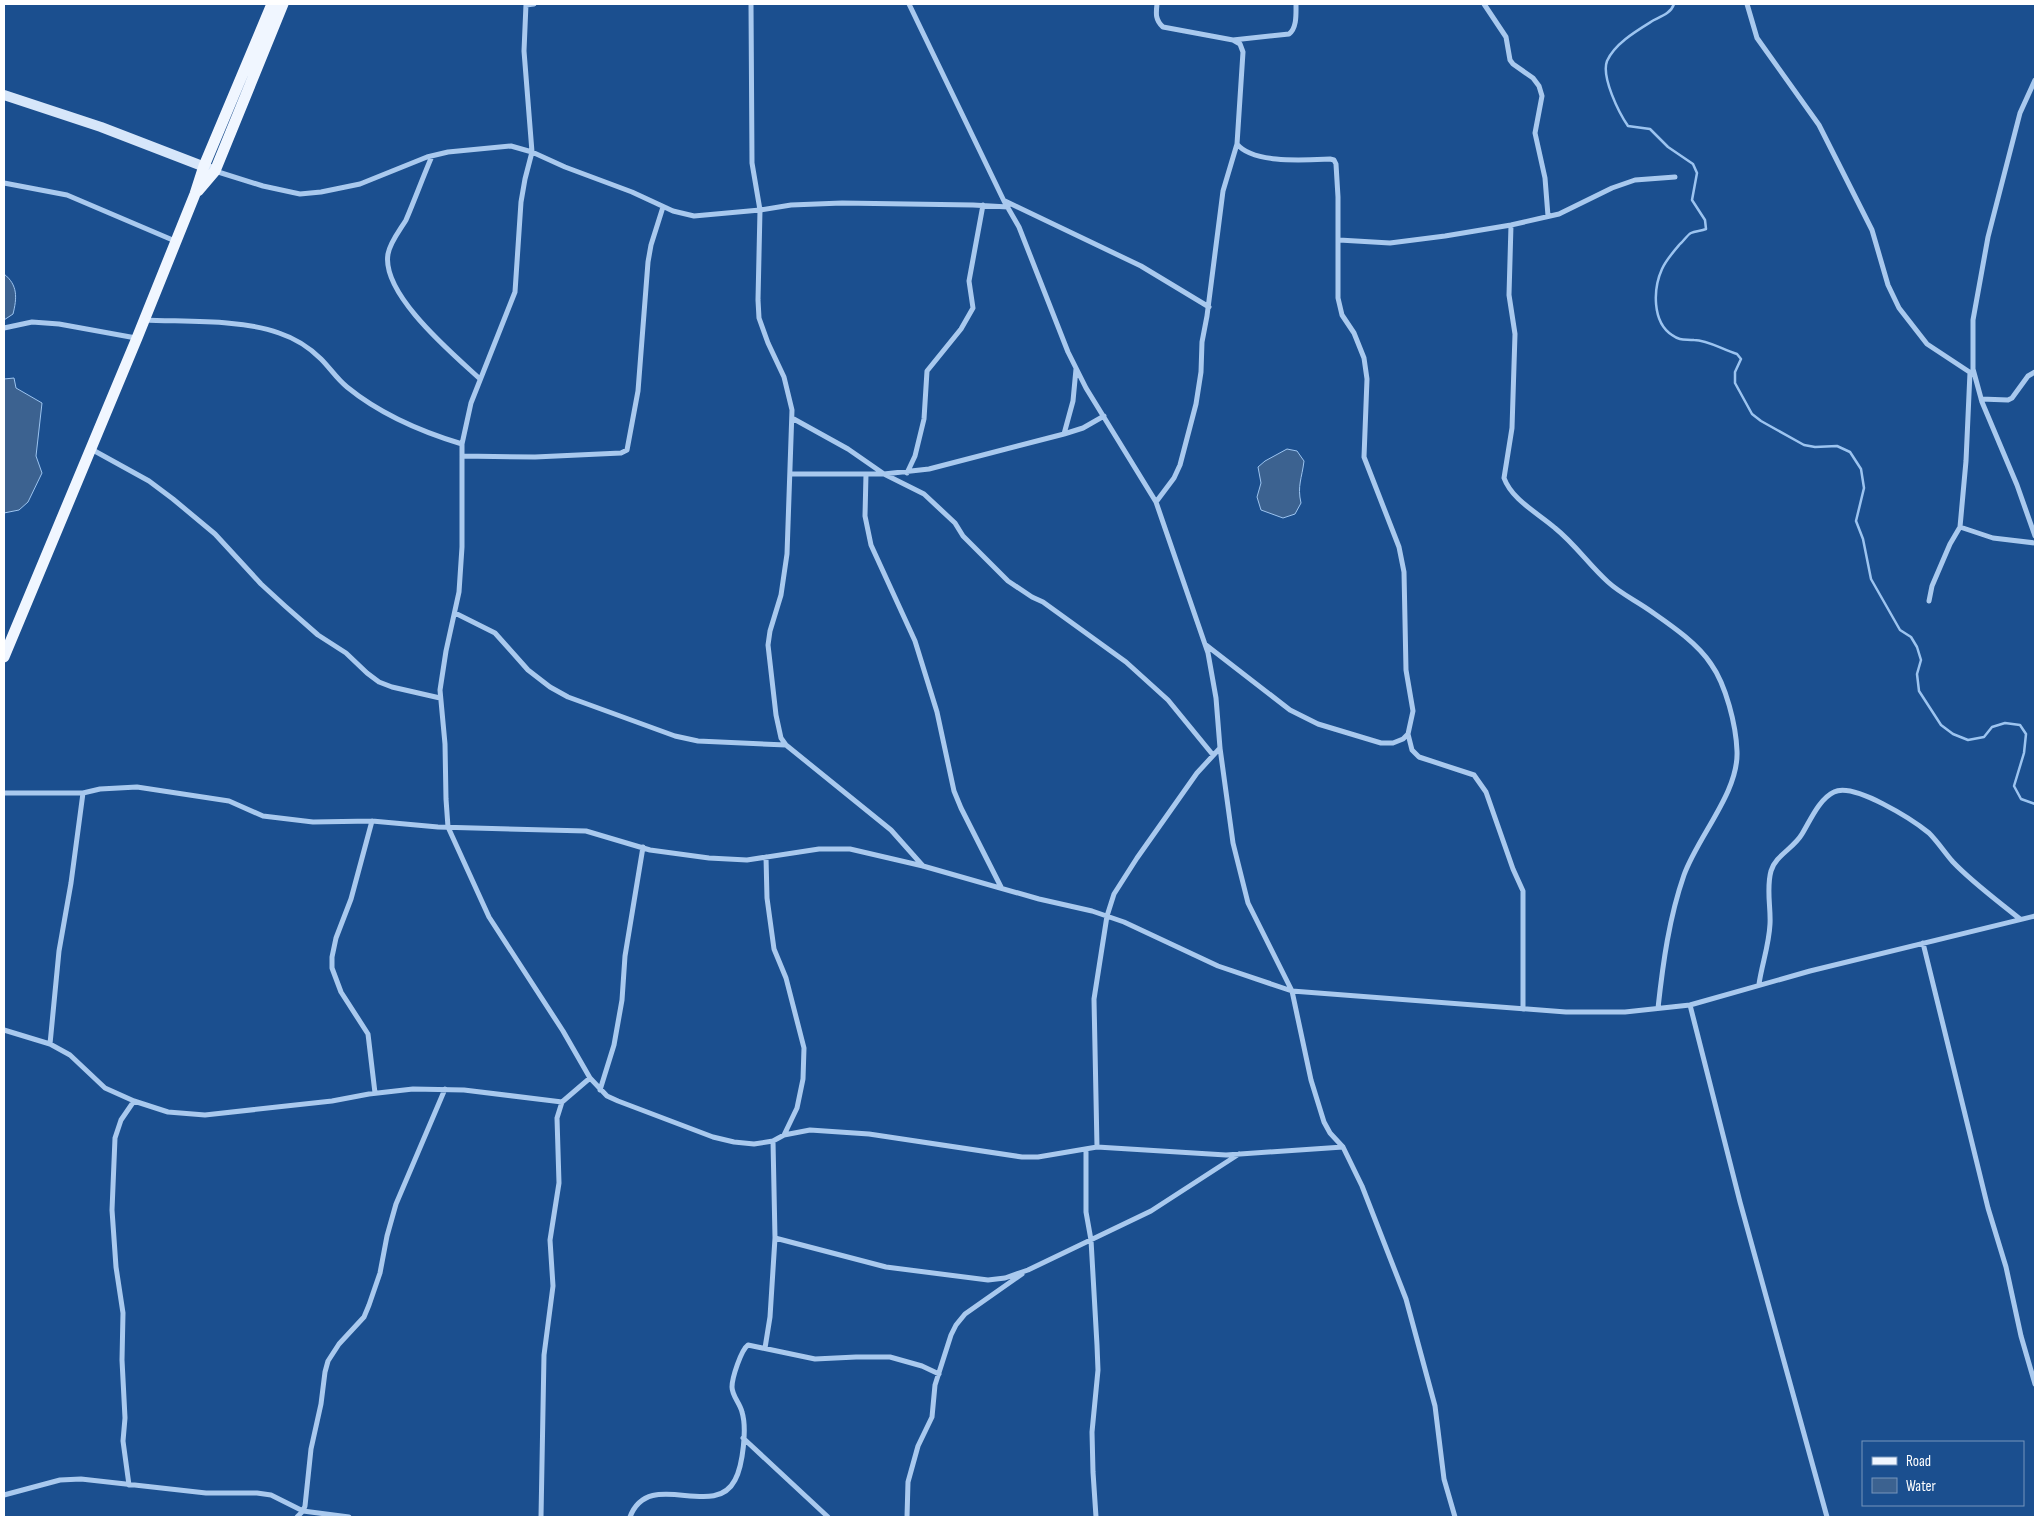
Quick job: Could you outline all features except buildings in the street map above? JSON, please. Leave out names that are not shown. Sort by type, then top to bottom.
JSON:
[{"type":"main road","points":[[4,657],[137,338],[195,194],[204,166],[272,4]]},
{"type":"main road","points":[[195,194],[215,171],[283,4]]},
{"type":"street","points":[[534,4],[526,4],[524,52],[532,152],[521,202],[515,292],[471,404],[462,444],[462,547],[459,592],[456,613],[446,651],[440,698],[445,744],[448,827],[489,917],[563,1031],[590,1078],[600,1090],[618,1101],[713,1137],[754,1144],[773,1141],[784,1135],[810,1130],[869,1134],[1022,1157],[1038,1157],[1097,1147],[1213,1155],[1343,1147]]},
{"type":"street","points":[[751,4],[752,163],[760,210],[759,318],[784,377],[789,393],[792,418],[787,554],[781,595],[770,631],[768,645],[776,715],[781,738],[786,745],[891,830],[923,866]]},
{"type":"street","points":[[909,4],[1004,201],[1019,227],[1076,369],[1156,502],[1208,653],[1216,698],[1220,748],[1234,843],[1248,903],[1292,991],[1311,1080],[1324,1122],[1343,1147],[1362,1186],[1406,1299],[1419,1339],[1435,1406],[1444,1479],[1454,1517]]},
{"type":"street","points":[[1157,4],[1156,18],[1162,27],[1233,40],[1289,34],[1292,32],[1295,23],[1296,4]]},
{"type":"street","points":[[1484,4],[1506,37],[1510,60],[1533,78],[1539,86],[1542,96],[1535,133],[1546,178],[1548,216]]},
{"type":"street","points":[[1748,4],[1757,38],[1818,125],[1872,230],[1888,285],[1899,308],[1927,344],[1972,374],[2017,485],[2035,536]]},
{"type":"street","points":[[1156,502],[1174,478],[1180,465],[1196,404],[1201,372],[1202,342],[1209,306],[1223,191],[1237,144],[1243,52],[1240,44],[1233,40]]},
{"type":"street","points":[[1929,601],[1932,586],[1950,544],[1960,527],[1973,369],[1973,320],[1988,237],[2020,113],[2035,80]]},
{"type":"street","points":[[4,95],[101,127],[215,171],[263,186],[300,194],[360,184],[432,156],[448,152],[511,146],[532,152],[565,167],[632,192],[663,207],[694,216],[760,210],[791,204],[842,203],[1008,207]]},
{"type":"street","points":[[1237,144],[1247,152],[1291,162],[1330,159],[1334,160],[1336,164],[1339,240],[1338,298],[1342,315],[1361,347],[1367,379],[1364,457],[1399,547],[1404,572],[1406,670],[1413,711],[1408,734],[1412,750],[1419,757],[1474,775],[1486,792],[1513,869],[1523,891],[1523,1009]]},
{"type":"street","points":[[432,156],[406,220],[389,252],[388,264],[396,287],[427,328],[480,379]]},
{"type":"street","points":[[1339,240],[1390,244],[1511,224],[1559,214],[1612,188],[1635,180],[1674,177]]},
{"type":"street","points":[[4,183],[66,195],[176,241]]},
{"type":"street","points":[[1004,201],[1141,266],[1209,306]]},
{"type":"street","points":[[907,473],[915,456],[924,419],[927,371],[961,329],[973,308],[969,289],[969,275],[983,205]]},
{"type":"street","points":[[462,456],[535,457],[621,452],[627,450],[638,391],[648,262],[651,245],[663,207]]},
{"type":"street","points":[[1511,224],[1509,295],[1515,334],[1512,428],[1504,478],[1507,486],[1524,504],[1568,539],[1608,582],[1652,611],[1689,640],[1711,664],[1724,689],[1734,728],[1738,752],[1734,774],[1725,796],[1685,873],[1677,898],[1663,961],[1658,1008]]},
{"type":"street","points":[[143,320],[243,325],[281,333],[320,358],[346,386],[376,405],[434,436],[462,444]]},
{"type":"street","points":[[4,328],[32,322],[59,324],[137,338]]},
{"type":"street","points":[[1064,434],[1073,402],[1076,369]]},
{"type":"street","points":[[1981,399],[2008,400],[2012,398],[2028,376],[2035,372]]},
{"type":"street","points":[[790,474],[884,474],[929,470],[952,462],[1003,451],[1064,434],[1082,428],[1104,416]]},
{"type":"street","points":[[792,418],[848,449],[884,474],[929,498],[1008,581],[1043,602],[1126,662],[1168,700],[1213,755]]},
{"type":"street","points":[[91,449],[149,481],[172,499],[215,534],[261,584],[285,606],[318,635],[346,654],[373,678],[392,687],[440,698]]},
{"type":"street","points":[[866,474],[865,516],[870,545],[915,641],[937,712],[954,791],[1001,887]]},
{"type":"street","points":[[1960,527],[1993,538],[2035,543]]},
{"type":"street","points":[[456,613],[495,633],[528,670],[550,687],[568,697],[675,736],[698,740],[786,745]]},
{"type":"street","points":[[1205,644],[1290,710],[1318,724],[1381,743],[1393,743],[1403,739],[1408,734]]},
{"type":"street","points":[[1097,1147],[1094,999],[1107,916],[1114,894],[1123,880],[1197,773],[1220,748]]},
{"type":"street","points":[[4,793],[83,793],[100,789],[137,786],[229,801],[263,816],[313,822],[372,821],[448,827],[586,831],[671,854],[709,858],[747,860],[819,849],[850,849],[923,866],[1107,916],[1124,922],[1218,966],[1292,991],[1566,1012],[1625,1012],[1690,1005],[1759,984],[2035,916]]},
{"type":"street","points":[[1759,984],[1768,942],[1770,922],[1768,896],[1772,867],[1774,862],[1800,838],[1826,798],[1835,791],[1846,791],[1875,799],[1908,818],[1929,834],[1953,862],[2020,919]]},
{"type":"street","points":[[50,1044],[59,951],[71,883],[83,793]]},
{"type":"street","points":[[372,821],[351,899],[336,938],[332,968],[341,992],[368,1034],[375,1093]]},
{"type":"street","points":[[600,1090],[614,1045],[622,1000],[625,956],[643,847]]},
{"type":"street","points":[[766,858],[767,898],[774,949],[786,978],[804,1048],[803,1079],[797,1108],[784,1135]]},
{"type":"street","points":[[1922,943],[1988,1208],[2006,1267],[2021,1336],[2035,1384]]},
{"type":"street","points":[[1690,1005],[1740,1202],[1827,1517]]},
{"type":"street","points":[[4,1030],[50,1044],[70,1054],[99,1084],[134,1102],[168,1112],[206,1115],[332,1101],[375,1093],[413,1089],[464,1090],[562,1102]]},
{"type":"street","points":[[541,1517],[544,1355],[552,1286],[550,1240],[559,1183],[557,1118],[562,1102],[590,1078]]},
{"type":"street","points":[[297,1517],[303,1511],[311,1449],[321,1404],[324,1372],[339,1344],[364,1317],[380,1273],[386,1236],[396,1204],[445,1090]]},
{"type":"street","points":[[129,1485],[123,1441],[125,1418],[122,1360],[123,1313],[116,1267],[112,1210],[114,1138],[121,1120],[134,1102]]},
{"type":"street","points":[[765,1348],[770,1318],[775,1238],[773,1141]]},
{"type":"street","points":[[1086,1148],[1086,1212],[1091,1240],[1098,1362],[1092,1432],[1092,1472],[1096,1517]]},
{"type":"street","points":[[775,1238],[886,1267],[988,1280],[1005,1278],[1028,1270],[1151,1211],[1239,1154]]},
{"type":"street","points":[[907,1517],[908,1482],[918,1446],[932,1418],[935,1386],[951,1335],[965,1314],[1028,1270]]},
{"type":"street","points":[[630,1517],[639,1501],[647,1498],[674,1494],[708,1498],[718,1496],[727,1491],[733,1484],[738,1475],[745,1428],[743,1413],[733,1393],[732,1386],[744,1348],[748,1345],[815,1360],[856,1357],[890,1358],[922,1366],[939,1374]]},
{"type":"street","points":[[743,1438],[828,1517]]},
{"type":"street","points":[[4,1495],[60,1480],[81,1479],[206,1493],[257,1493],[271,1495],[303,1511],[349,1517]]},
{"type":"water","points":[[4,274],[12,283],[16,297],[13,314],[4,320]]},
{"type":"water","points":[[14,378],[16,388],[42,403],[36,456],[42,473],[28,502],[19,510],[4,513],[4,379]]},
{"type":"water","points":[[1287,449],[1297,451],[1304,461],[1300,487],[1301,503],[1295,514],[1283,518],[1261,510],[1257,497],[1261,483],[1258,467]]},
{"type":"waterway","points":[[1674,4],[1666,14],[1641,28],[1615,48],[1607,61],[1606,68],[1606,76],[1612,95],[1628,126],[1650,129],[1668,147],[1693,164],[1697,173],[1692,200],[1705,220],[1706,229],[1688,235],[1670,256],[1662,269],[1656,295],[1656,305],[1661,322],[1665,329],[1678,338],[1699,340],[1737,354],[1741,359],[1735,372],[1735,383],[1752,414],[1761,421],[1804,445],[1815,447],[1837,446],[1850,452],[1861,469],[1864,488],[1856,521],[1863,539],[1871,579],[1900,630],[1911,637],[1917,647],[1921,660],[1917,674],[1919,691],[1941,725],[1953,734],[1968,740],[1984,737],[1992,727],[2005,723],[2020,725],[2026,734],[2024,753],[2014,786],[2021,799],[2035,804]]}]
